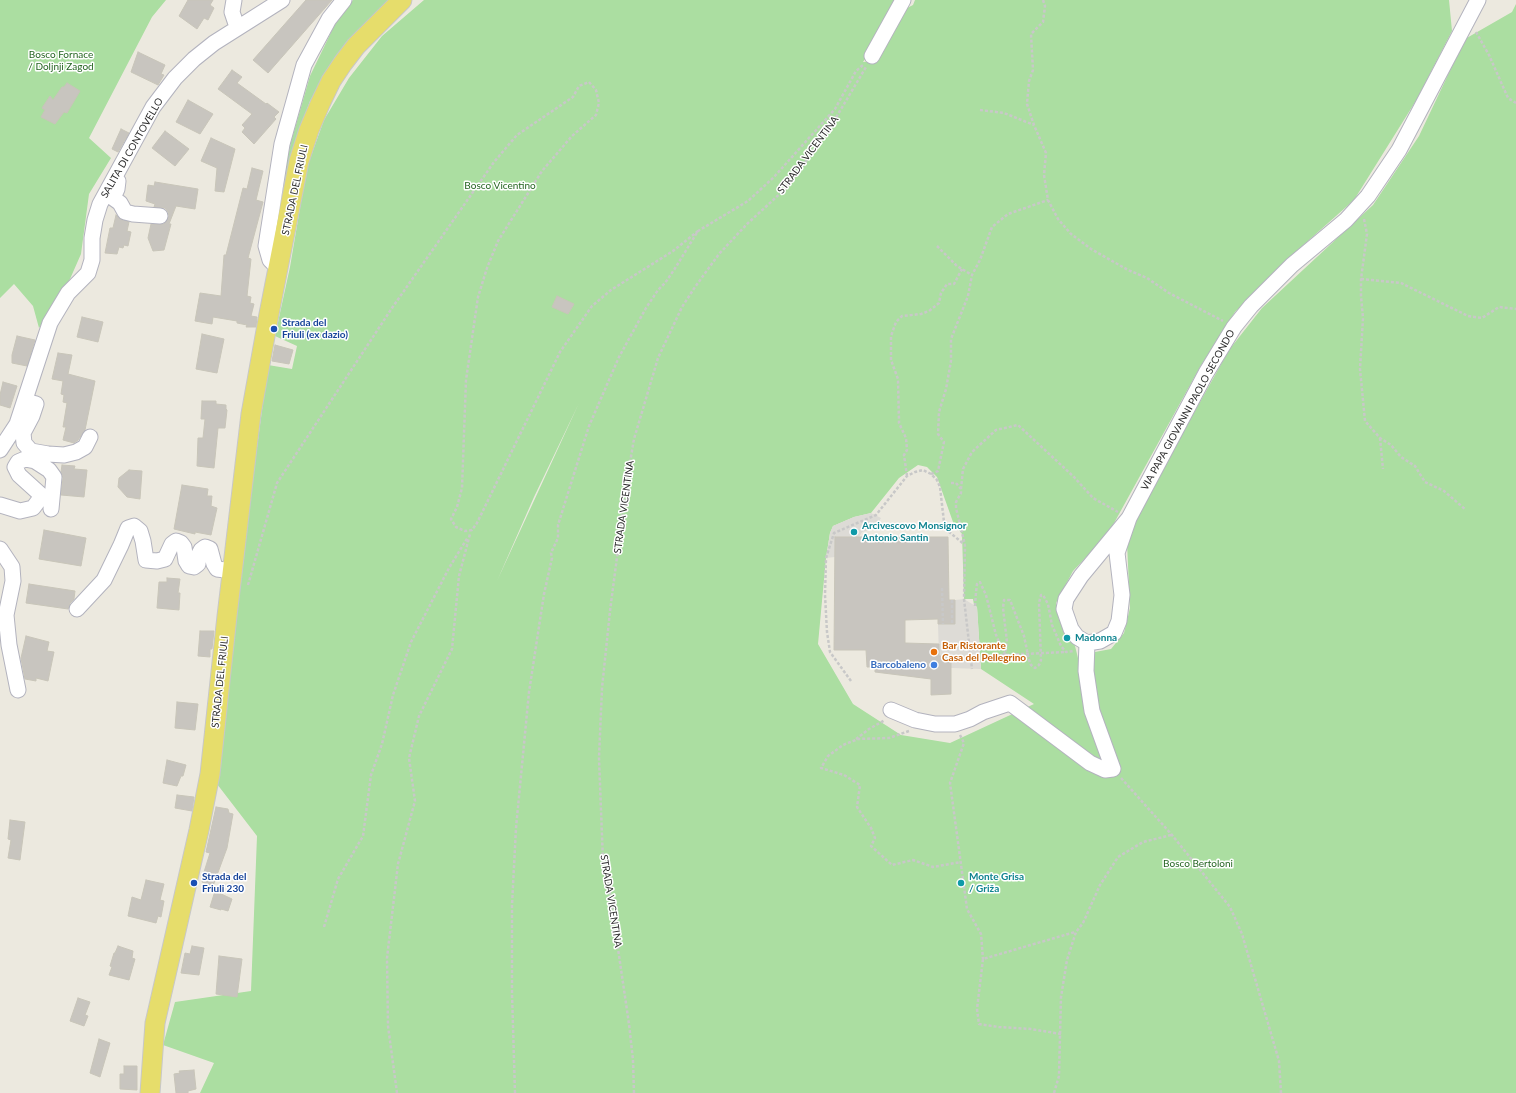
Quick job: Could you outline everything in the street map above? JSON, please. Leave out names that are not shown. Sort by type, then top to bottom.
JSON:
[{"type":"main road","name":"STRADA DEL FRIULI","points":[[150,1093],[155,1023],[199,830],[210,774],[251,414],[299,161],[309,130],[331,81],[351,51],[402,0]]},
{"type":"street","points":[[234,0],[232,12],[237,27]]},
{"type":"street","name":"SALITA DI CONTOVELLO","points":[[0,450],[17,424],[50,323],[68,293],[88,273],[92,260],[92,238],[95,220],[100,204],[153,107],[175,78],[214,42],[282,0]]},
{"type":"street","name":"STRADA DEL FRIULI","points":[[278,268],[270,260],[266,246],[282,144],[304,65],[329,19],[344,0]]},
{"type":"street","points":[[872,56],[903,0]]},
{"type":"street","name":"VIA PAPA GIOVANNI PAOLO SECONDO","points":[[1129,518],[1080,576],[1066,599],[1064,609],[1071,629],[1077,637],[1087,643],[1107,638],[1114,633],[1118,622],[1122,595],[1118,554],[1129,518],[1206,373],[1234,327],[1251,306],[1292,265],[1346,220],[1358,208],[1378,182],[1399,150],[1478,0]]},
{"type":"street","points":[[115,176],[118,180],[117,189],[113,198],[120,203],[125,212],[160,216]]},
{"type":"street","points":[[25,401],[36,404],[32,416],[23,433],[24,443],[31,451],[59,455],[76,452],[84,447],[90,438]]},
{"type":"street","points":[[0,505],[20,511],[32,508],[39,500],[40,494],[35,487],[19,475],[16,467],[18,462],[25,459],[35,461],[49,470],[54,477],[51,509]]},
{"type":"street","points":[[77,609],[104,580],[128,528],[134,526],[140,531],[146,560],[157,561],[165,559],[172,544],[176,541],[181,543],[184,547],[188,566],[194,567],[198,564],[199,554],[205,547],[210,549],[217,569],[232,571]]},
{"type":"street","points":[[0,549],[12,567],[13,581],[6,615],[9,645],[18,690]]},
{"type":"street","points":[[894,711],[923,722],[935,724],[955,724],[970,719],[983,712],[1010,703],[1090,763],[1106,770],[1113,769],[1092,711],[1086,671],[1087,643]]},
{"type":"path","points":[[1043,0],[1045,6],[1044,22],[1031,34],[1033,70],[1029,81],[1027,104],[1046,153],[1044,175],[1048,200],[1058,219],[1066,229],[1091,249],[1128,270],[1147,278],[1168,293],[1234,327]]},
{"type":"path","points":[[1467,21],[1479,36],[1489,54],[1508,98],[1516,103]]},
{"type":"path","points":[[324,927],[338,879],[363,836],[371,775],[382,744],[393,695],[411,642],[449,568],[477,523],[560,352],[592,306],[610,290],[673,251],[698,231],[748,201],[774,177],[835,109],[856,71],[872,56]]},
{"type":"path","name":"STRADA VICENTINA","points":[[634,1093],[633,1060],[629,1024],[608,880],[602,862],[603,840],[599,786],[602,688],[610,611],[627,480],[634,439],[658,358],[682,307],[719,254],[747,224],[784,190],[807,160],[834,121],[872,56]]},
{"type":"path","points":[[246,590],[277,483],[392,308],[494,162],[517,135],[573,98],[579,86],[589,82],[596,90],[599,102],[596,115],[572,136],[542,171],[498,241],[487,268],[478,297],[466,380],[462,488],[457,506],[451,519],[456,527],[465,531],[472,530]]},
{"type":"path","points":[[980,110],[1004,113],[1034,125]]},
{"type":"path","points":[[931,474],[938,470],[944,442],[938,434],[939,412],[946,389],[951,361],[951,339],[968,296],[972,275],[980,260],[992,227],[1008,214],[1048,200]]},
{"type":"path","points":[[1358,208],[1365,220],[1367,234],[1360,296],[1363,318],[1360,370],[1365,421],[1380,438],[1391,445],[1401,458],[1415,466],[1425,482],[1444,491],[1466,510]]},
{"type":"path","points":[[515,1093],[512,949],[516,828],[529,692],[544,594],[552,558],[551,553],[558,538],[558,525],[589,426],[619,357],[646,308],[674,270],[698,231]]},
{"type":"path","points":[[937,246],[962,269],[972,275]]},
{"type":"path","points":[[907,476],[904,455],[907,450],[906,438],[900,422],[898,379],[891,360],[891,336],[896,322],[902,316],[929,312],[939,303],[941,293],[947,284],[954,284],[962,269]]},
{"type":"path","points":[[1361,279],[1401,283],[1468,316],[1482,318],[1499,307],[1516,309]]},
{"type":"path","points":[[972,668],[964,599],[965,545],[956,508],[956,502],[961,493],[963,469],[972,452],[996,430],[1018,425],[1074,477],[1093,498],[1129,518]]},
{"type":"path","points":[[1380,438],[1383,469]]},
{"type":"path","points":[[851,681],[830,652],[827,632],[825,595],[826,558],[834,534],[876,515],[907,476],[924,470],[937,480],[940,487],[944,522],[948,532],[965,545]]},
{"type":"path","points":[[951,483],[956,483],[961,489]]},
{"type":"path","points":[[397,1093],[388,1026],[387,958],[398,864],[415,801],[408,758],[419,716],[452,649],[460,576],[470,534]]},
{"type":"path","points":[[976,606],[977,584],[980,582],[986,595],[996,635],[1005,654]]},
{"type":"path","points":[[942,588],[943,624]]},
{"type":"path","points":[[1005,654],[1007,642],[1003,608],[1004,600],[1006,599],[1010,600],[1024,636],[1031,665],[1035,668],[1039,665],[1041,660],[1039,598],[1041,595],[1046,598],[1052,625],[1066,652]]},
{"type":"path","points":[[952,600],[952,624]]},
{"type":"path","points":[[981,656],[1083,650],[1087,643]]},
{"type":"path","points":[[894,711],[854,740],[843,745],[828,756],[821,768],[844,775],[860,785],[857,807],[871,828],[875,838],[871,846],[892,865],[913,860],[933,867],[961,862]]},
{"type":"path","points":[[854,740],[889,738],[907,733],[923,722]]},
{"type":"path","points":[[955,724],[964,743],[950,783],[967,909],[980,934],[982,959],[977,1009],[979,1024],[1031,1029],[1061,1034]]},
{"type":"path","points":[[1113,769],[1172,835],[1230,907],[1242,934],[1279,1061],[1281,1093]]},
{"type":"path","points":[[1054,1093],[1059,1076],[1061,998],[1063,982],[1067,960],[1076,932],[1083,923],[1100,885],[1118,857],[1143,842],[1172,835]]},
{"type":"path","points":[[982,959],[1076,932]]},
{"type":"green space","name":"Bosco Fornace / Doljnji Zagod","points":[[0,0],[166,0],[152,17],[89,138],[111,158],[89,194],[81,254],[70,279],[39,328],[33,306],[14,284],[0,298]]},
{"type":"green space","points":[[353,0],[392,0],[330,65],[310,101],[299,131],[270,244],[291,142],[310,76],[338,18]]},
{"type":"green space","points":[[424,0],[898,0],[873,47],[863,62],[877,61],[907,8],[913,5],[915,0],[1449,0],[1452,31],[1417,99],[1354,200],[1291,256],[1235,312],[1200,367],[1108,534],[1073,571],[1056,603],[1059,620],[1074,642],[1079,662],[1093,660],[1095,652],[1111,649],[1124,633],[1130,608],[1127,543],[1132,524],[1229,350],[1262,308],[1373,205],[1419,136],[1465,39],[1512,12],[1516,4],[1516,1093],[200,1093],[214,1063],[163,1045],[175,1002],[251,991],[257,836],[217,784],[244,545],[268,365],[292,369],[297,346],[275,336],[290,267],[307,167],[324,120],[349,78],[382,36]],"holes":[[[579,403],[497,581],[534,497]],[[918,465],[927,467],[937,477],[953,522],[962,534],[964,599],[973,599],[974,605],[977,607],[981,669],[1034,704],[950,743],[901,735],[853,704],[818,644],[826,558],[830,533],[833,526],[854,517],[871,513],[899,478]]]},
{"type":"shaded area","points":[[871,513],[881,518],[875,528],[862,532],[859,537],[835,557],[826,558],[830,533],[833,526],[854,517]]},
{"type":"shaded area","points":[[964,599],[977,607],[981,669],[951,668],[951,657],[939,656],[938,624],[955,624],[955,600]]},
{"type":"building","points":[[188,0],[213,0],[210,5],[214,8],[208,20],[204,18],[197,29],[179,16]]},
{"type":"building","points":[[306,0],[332,0],[268,73],[253,60]]},
{"type":"building","points":[[138,52],[165,65],[161,74],[164,75],[158,85],[131,72]]},
{"type":"building","points":[[232,70],[242,77],[237,83],[279,112],[274,117],[276,119],[254,144],[242,132],[245,128],[242,125],[252,114],[218,89]]},
{"type":"building","points":[[67,83],[80,91],[67,113],[64,112],[55,124],[41,117],[45,110],[42,108],[50,96],[53,100],[62,87],[64,87]]},
{"type":"building","points":[[188,100],[213,114],[200,134],[176,122]]},
{"type":"building","points":[[121,129],[129,133],[118,152],[112,149]]},
{"type":"building","points":[[165,131],[189,149],[175,166],[152,148]]},
{"type":"building","points":[[211,138],[235,149],[224,192],[215,191],[217,168],[201,161]]},
{"type":"building","points":[[252,168],[263,171],[256,200],[263,202],[248,258],[251,259],[247,296],[251,297],[250,303],[254,304],[251,316],[257,317],[256,327],[246,327],[247,325],[237,323],[237,321],[213,317],[212,324],[195,321],[200,293],[221,296],[224,255],[226,255],[243,188],[247,189]]},
{"type":"building","points":[[155,182],[198,189],[195,209],[176,206],[169,224],[171,224],[164,250],[153,251],[148,238],[151,224],[164,224],[169,216],[165,208],[154,207],[155,204],[146,201],[148,185],[154,186]]},
{"type":"building","points":[[116,215],[120,219],[129,222],[127,231],[131,232],[128,246],[124,245],[123,248],[119,247],[117,254],[105,253],[110,228],[113,228]]},
{"type":"building","points":[[557,296],[574,304],[568,314],[552,307]]},
{"type":"building","points":[[82,317],[103,322],[98,342],[77,337]]},
{"type":"building","points":[[202,334],[224,339],[217,373],[196,369]]},
{"type":"building","points":[[17,336],[35,340],[27,366],[12,363],[12,355]]},
{"type":"building","points":[[275,345],[293,350],[289,364],[272,361]]},
{"type":"building","points":[[58,353],[72,355],[68,374],[95,381],[85,430],[74,443],[63,440],[66,427],[63,427],[67,403],[63,402],[64,395],[61,394],[63,381],[52,379]]},
{"type":"building","points":[[3,382],[17,386],[10,408],[0,405],[0,395]]},
{"type":"building","points":[[202,401],[216,401],[216,404],[226,405],[227,410],[225,428],[218,428],[214,468],[197,466],[198,438],[203,438],[205,419],[201,419]]},
{"type":"building","points":[[62,465],[75,466],[74,469],[87,470],[84,497],[61,495],[63,478],[61,472]]},
{"type":"building","points":[[129,470],[142,471],[140,499],[127,497],[118,487],[119,478]]},
{"type":"building","points":[[182,485],[208,489],[207,496],[212,496],[211,506],[217,508],[211,535],[195,532],[195,534],[174,529]]},
{"type":"building","points":[[44,530],[86,538],[81,566],[39,559]]},
{"type":"building","points":[[835,537],[948,537],[949,600],[955,600],[955,624],[938,624],[938,619],[905,620],[905,643],[939,644],[939,656],[951,656],[951,694],[931,695],[931,679],[875,672],[875,667],[867,667],[866,650],[834,650]]},
{"type":"building","points":[[167,578],[180,579],[178,593],[180,593],[179,610],[157,608],[159,582],[167,582]]},
{"type":"building","points":[[29,584],[75,591],[74,599],[70,603],[68,609],[26,603]]},
{"type":"building","points":[[200,631],[214,631],[212,649],[210,649],[210,657],[198,656]]},
{"type":"building","points":[[26,636],[49,642],[47,651],[54,652],[48,681],[36,678],[36,681],[25,679],[21,658]]},
{"type":"building","points":[[177,702],[198,704],[195,730],[175,728]]},
{"type":"building","points":[[167,760],[186,765],[183,776],[181,776],[177,786],[163,783]]},
{"type":"building","points":[[177,795],[194,797],[192,811],[175,808]]},
{"type":"building","points":[[216,807],[228,809],[229,813],[233,814],[227,848],[213,886],[202,882],[206,873],[204,872],[210,853],[206,852]]},
{"type":"building","points":[[10,820],[25,822],[20,860],[8,858],[11,840],[8,839]]},
{"type":"building","points":[[146,880],[164,884],[160,900],[164,901],[161,917],[158,916],[156,923],[128,916],[132,897],[141,900]]},
{"type":"building","points":[[215,891],[232,899],[228,911],[210,907]]},
{"type":"building","points":[[118,946],[133,951],[132,958],[135,959],[129,980],[109,975],[114,953]]},
{"type":"building","points":[[192,946],[204,948],[199,975],[181,973],[185,953],[190,954]]},
{"type":"building","points":[[219,956],[242,959],[237,997],[216,994]]},
{"type":"building","points":[[78,998],[90,1002],[85,1015],[88,1016],[84,1026],[70,1021]]},
{"type":"building","points":[[99,1039],[110,1043],[100,1077],[90,1073]]},
{"type":"building","points":[[124,1066],[137,1066],[137,1090],[120,1089],[120,1074],[124,1074]]},
{"type":"building","points":[[194,1070],[196,1089],[188,1091],[188,1093],[176,1093],[174,1074],[180,1073],[179,1071]]},
{"type":"place","name":"Strada del Friuli (ex dazio)","points":[[274,329]]},
{"type":"place","name":"Arcivescovo Monsignor Antonio Santin","points":[[854,532]]},
{"type":"place","name":"Madonna","points":[[1067,638]]},
{"type":"place","name":"Bar Ristorante Casa del Pellegrino","points":[[934,652]]},
{"type":"place","name":"Barcobaleno","points":[[934,665]]},
{"type":"place","name":"Strada del Friuli 230","points":[[194,883]]},
{"type":"place","name":"Monte Grisa / Griža","points":[[961,883]]},
{"type":"park label","name":"Bosco Vicentino","points":[[500,186]]},
{"type":"park label","name":"Bosco Bertoloni","points":[[1198,864]]}]
